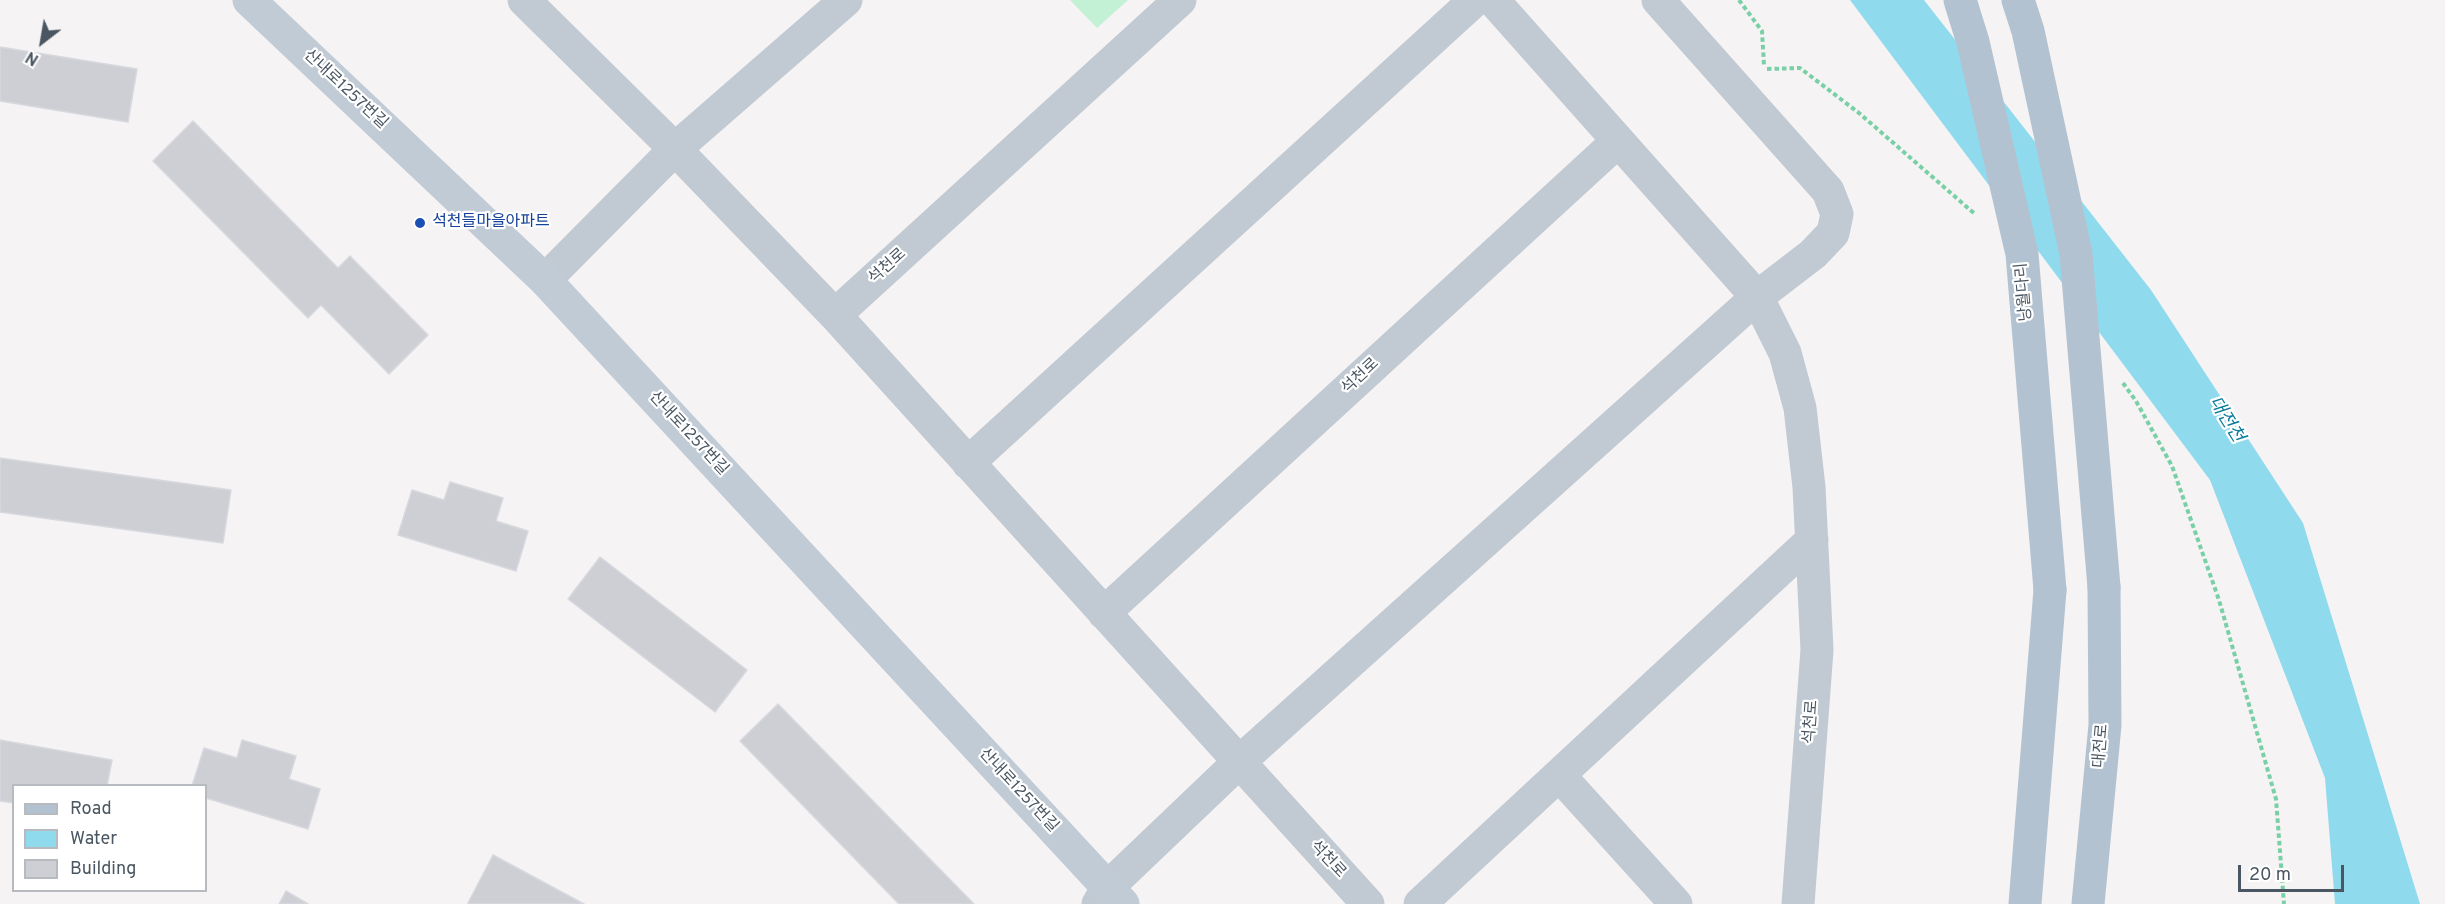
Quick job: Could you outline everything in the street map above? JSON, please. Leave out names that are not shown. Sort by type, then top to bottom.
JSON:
[{"type":"main road","name":"산내로1257번길","points":[[249,0],[545,280],[1110,898]]},
{"type":"main road","name":"낭월다리","points":[[1960,0],[1973,42],[2022,254],[2050,590],[2025,904]]},
{"type":"main road","name":"대전로","points":[[2018,0],[2028,31],[2076,254],[2104,587],[2105,725],[2088,904]]},
{"type":"street","points":[[545,280],[675,149],[846,0]]},
{"type":"street","name":"석천로","points":[[835,315],[1180,0]]},
{"type":"street","points":[[968,463],[1475,0]]},
{"type":"street","name":"석천로","points":[[1493,0],[1757,297],[1785,353],[1800,408],[1809,487],[1817,650],[1798,904]]},
{"type":"street","points":[[1110,898],[1238,763],[1757,297],[1813,254],[1833,233],[1837,214],[1828,191],[1658,0]]},
{"type":"street","points":[[538,4],[675,149]]},
{"type":"street","name":"석천로","points":[[1104,613],[1618,141]]},
{"type":"street","name":"석천로","points":[[675,149],[835,315],[1368,904]]},
{"type":"street","points":[[1420,904],[1812,540]]},
{"type":"street","points":[[1559,775],[1676,904]]},
{"type":"path","points":[[1739,0],[1762,31],[1764,69]]},
{"type":"green space","points":[[1070,0],[1128,0],[1097,28]]},
{"type":"water","name":"대전천","points":[[1850,0],[1924,0],[2151,290],[2303,523],[2420,904],[2335,904],[2325,778],[2210,480]]},
{"type":"building","points":[[0,47],[137,69],[128,122],[0,101]]},
{"type":"building","points":[[193,121],[338,268],[350,256],[428,335],[389,374],[321,305],[308,318],[153,161]]},
{"type":"building","points":[[0,458],[231,490],[223,543],[0,512]]},
{"type":"building","points":[[450,482],[503,498],[496,521],[528,531],[516,571],[398,535],[412,490],[444,500]]},
{"type":"building","points":[[600,557],[747,670],[715,712],[568,599]]},
{"type":"building","points":[[778,704],[974,904],[899,904],[740,741]]},
{"type":"building","points":[[0,740],[112,760],[107,784],[12,784],[12,803],[0,801]]},
{"type":"building","points":[[242,740],[296,756],[289,779],[320,789],[308,829],[207,798],[207,784],[193,784],[204,748],[237,758]]},
{"type":"building","points":[[493,855],[584,904],[468,903]]},
{"type":"building","points":[[286,891],[308,904],[279,904]]},
{"type":"place","name":"석천들마을아파트","points":[[420,223]]}]
